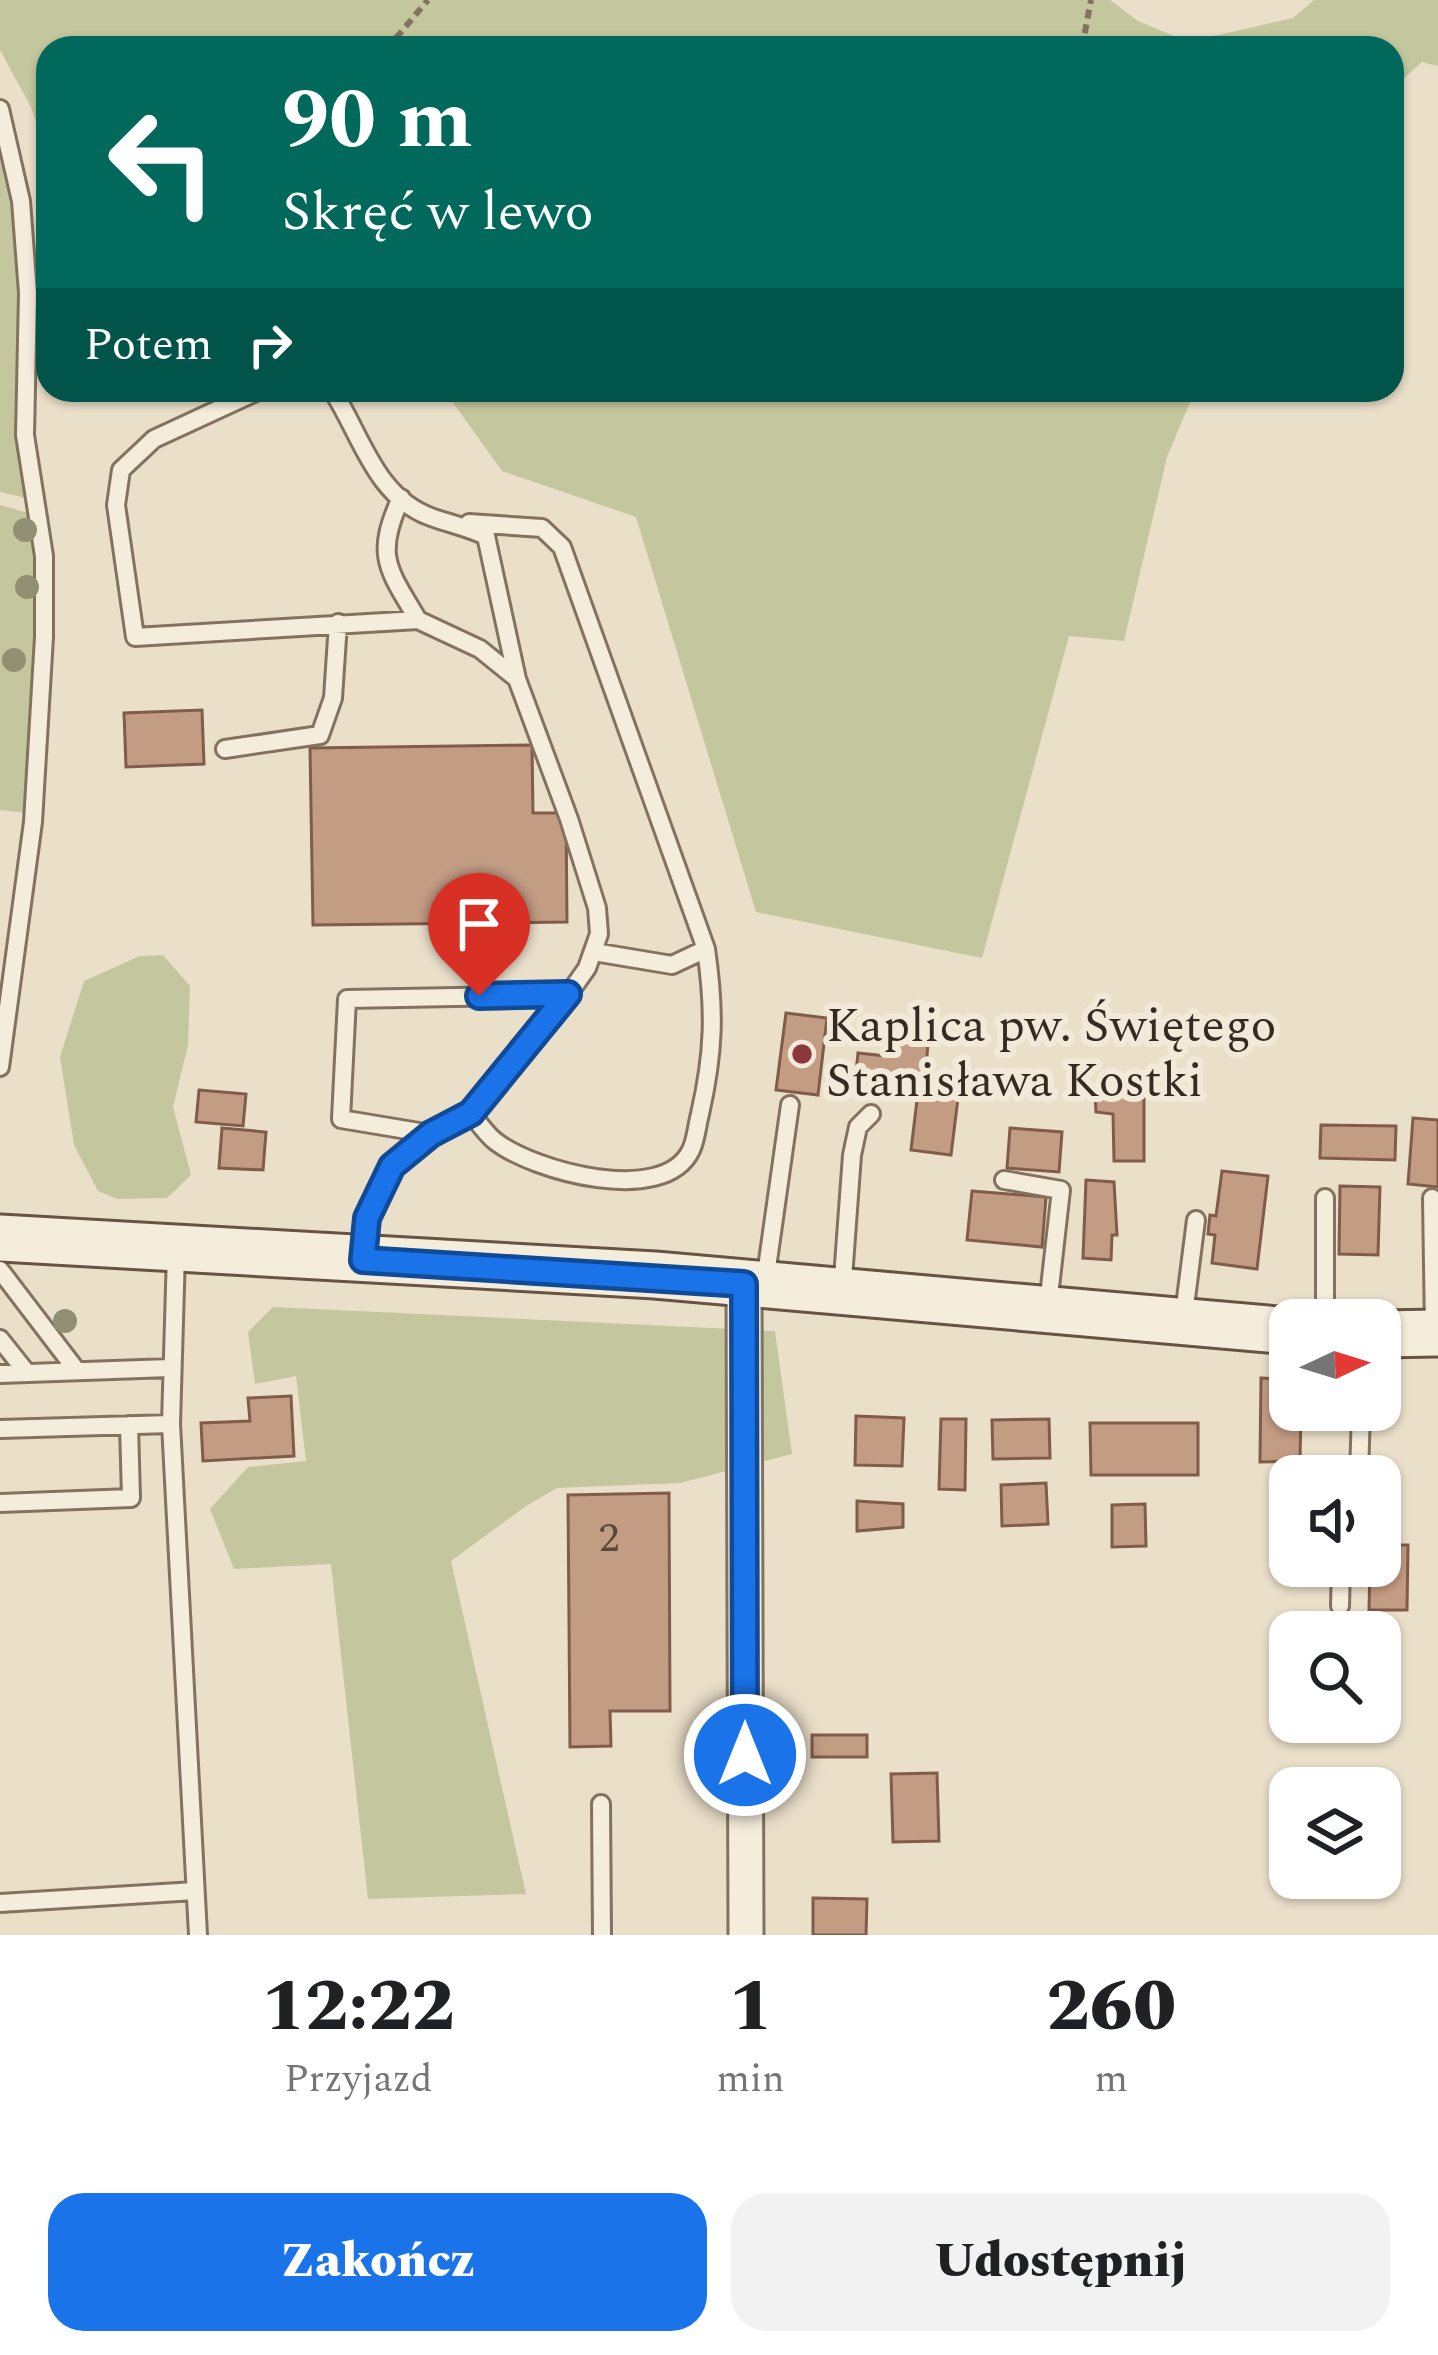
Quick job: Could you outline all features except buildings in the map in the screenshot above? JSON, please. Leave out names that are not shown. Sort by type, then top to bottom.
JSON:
[{"type":"main road","points":[[0,1238],[754,1285],[1269,1329]]},
{"type":"main road","points":[[1401,1334],[1436,1333]]},
{"type":"street","points":[[746,1935],[754,1285]]},
{"type":"lane","points":[[0,109],[21,201],[28,293],[25,435],[44,556],[37,780],[8,926],[0,1067]]},
{"type":"lane","points":[[235,402],[154,440],[121,470],[116,505],[135,637],[418,620],[480,649],[517,679]]},
{"type":"lane","points":[[338,402],[372,467],[401,498],[429,517],[542,528],[562,548],[706,949],[715,1011],[708,1078],[691,1153],[668,1172],[624,1180],[550,1169],[496,1141],[471,1113]]},
{"type":"lane","points":[[401,498],[387,527],[386,566],[418,620]]},
{"type":"lane","points":[[363,1260],[367,1218],[392,1166],[431,1134],[471,1113],[568,994],[594,952],[599,934],[598,908],[517,679],[486,536],[461,523]]},
{"type":"lane","points":[[225,749],[320,735],[332,698],[338,623]]},
{"type":"lane","points":[[594,952],[672,965],[706,949]]},
{"type":"lane","points":[[431,1134],[341,1119],[347,999],[568,994]]},
{"type":"lane","points":[[754,1285],[790,1105]]},
{"type":"lane","points":[[842,1293],[852,1155],[858,1127],[871,1114]]},
{"type":"lane","points":[[1004,1180],[1060,1190],[1048,1310]]},
{"type":"lane","points":[[1325,1198],[1325,1299]]},
{"type":"lane","points":[[1432,1198],[1436,1333]]},
{"type":"lane","points":[[1183,1322],[1196,1220]]},
{"type":"lane","points":[[176,1250],[170,1424],[198,1935]]},
{"type":"lane","points":[[0,1270],[77,1371]]},
{"type":"lane","points":[[0,1339],[27,1373]]},
{"type":"lane","points":[[0,1374],[170,1368]]},
{"type":"lane","points":[[0,1429],[170,1424]]},
{"type":"lane","points":[[0,1503],[131,1498],[129,1425]]},
{"type":"lane","points":[[1340,1587],[1340,1606]]},
{"type":"lane","points":[[601,1804],[602,1935]]},
{"type":"lane","points":[[0,1904],[195,1892]]},
{"type":"path","points":[[397,36],[428,0]]},
{"type":"path","points":[[1084,36],[1091,0]]},
{"type":"green space","points":[[0,0],[1110,0],[1138,21],[1174,36],[36,36],[36,121],[0,50]]},
{"type":"green space","points":[[1314,0],[1438,0],[1438,66],[1422,62],[1404,78],[1404,36],[1214,36],[1293,18]]},
{"type":"green space","points":[[0,131],[15,192],[30,499],[0,492]]},
{"type":"green space","points":[[453,402],[1190,402],[1167,457],[1124,641],[1069,636],[982,958],[756,912],[636,517],[502,471]]},
{"type":"green space","points":[[0,505],[32,514],[36,551],[37,664],[27,813],[0,810]]},
{"type":"green space","points":[[163,955],[190,986],[188,1045],[173,1107],[191,1175],[167,1198],[117,1199],[98,1191],[74,1145],[60,1057],[84,981],[140,956]]},
{"type":"green space","points":[[273,1307],[775,1331],[792,1454],[680,1483],[557,1488],[451,1561],[526,1894],[368,1899],[331,1564],[234,1569],[210,1509],[248,1467],[306,1461],[296,1376],[255,1384],[248,1332]]},
{"type":"place","name":"Kaplica pw. Świętego Stanisława Kostki","points":[[802,1054]]},
{"type":"route","points":[[479,996],[568,994],[471,1113],[431,1134],[392,1166],[367,1218],[363,1260],[744,1284],[745,1755]]}]
